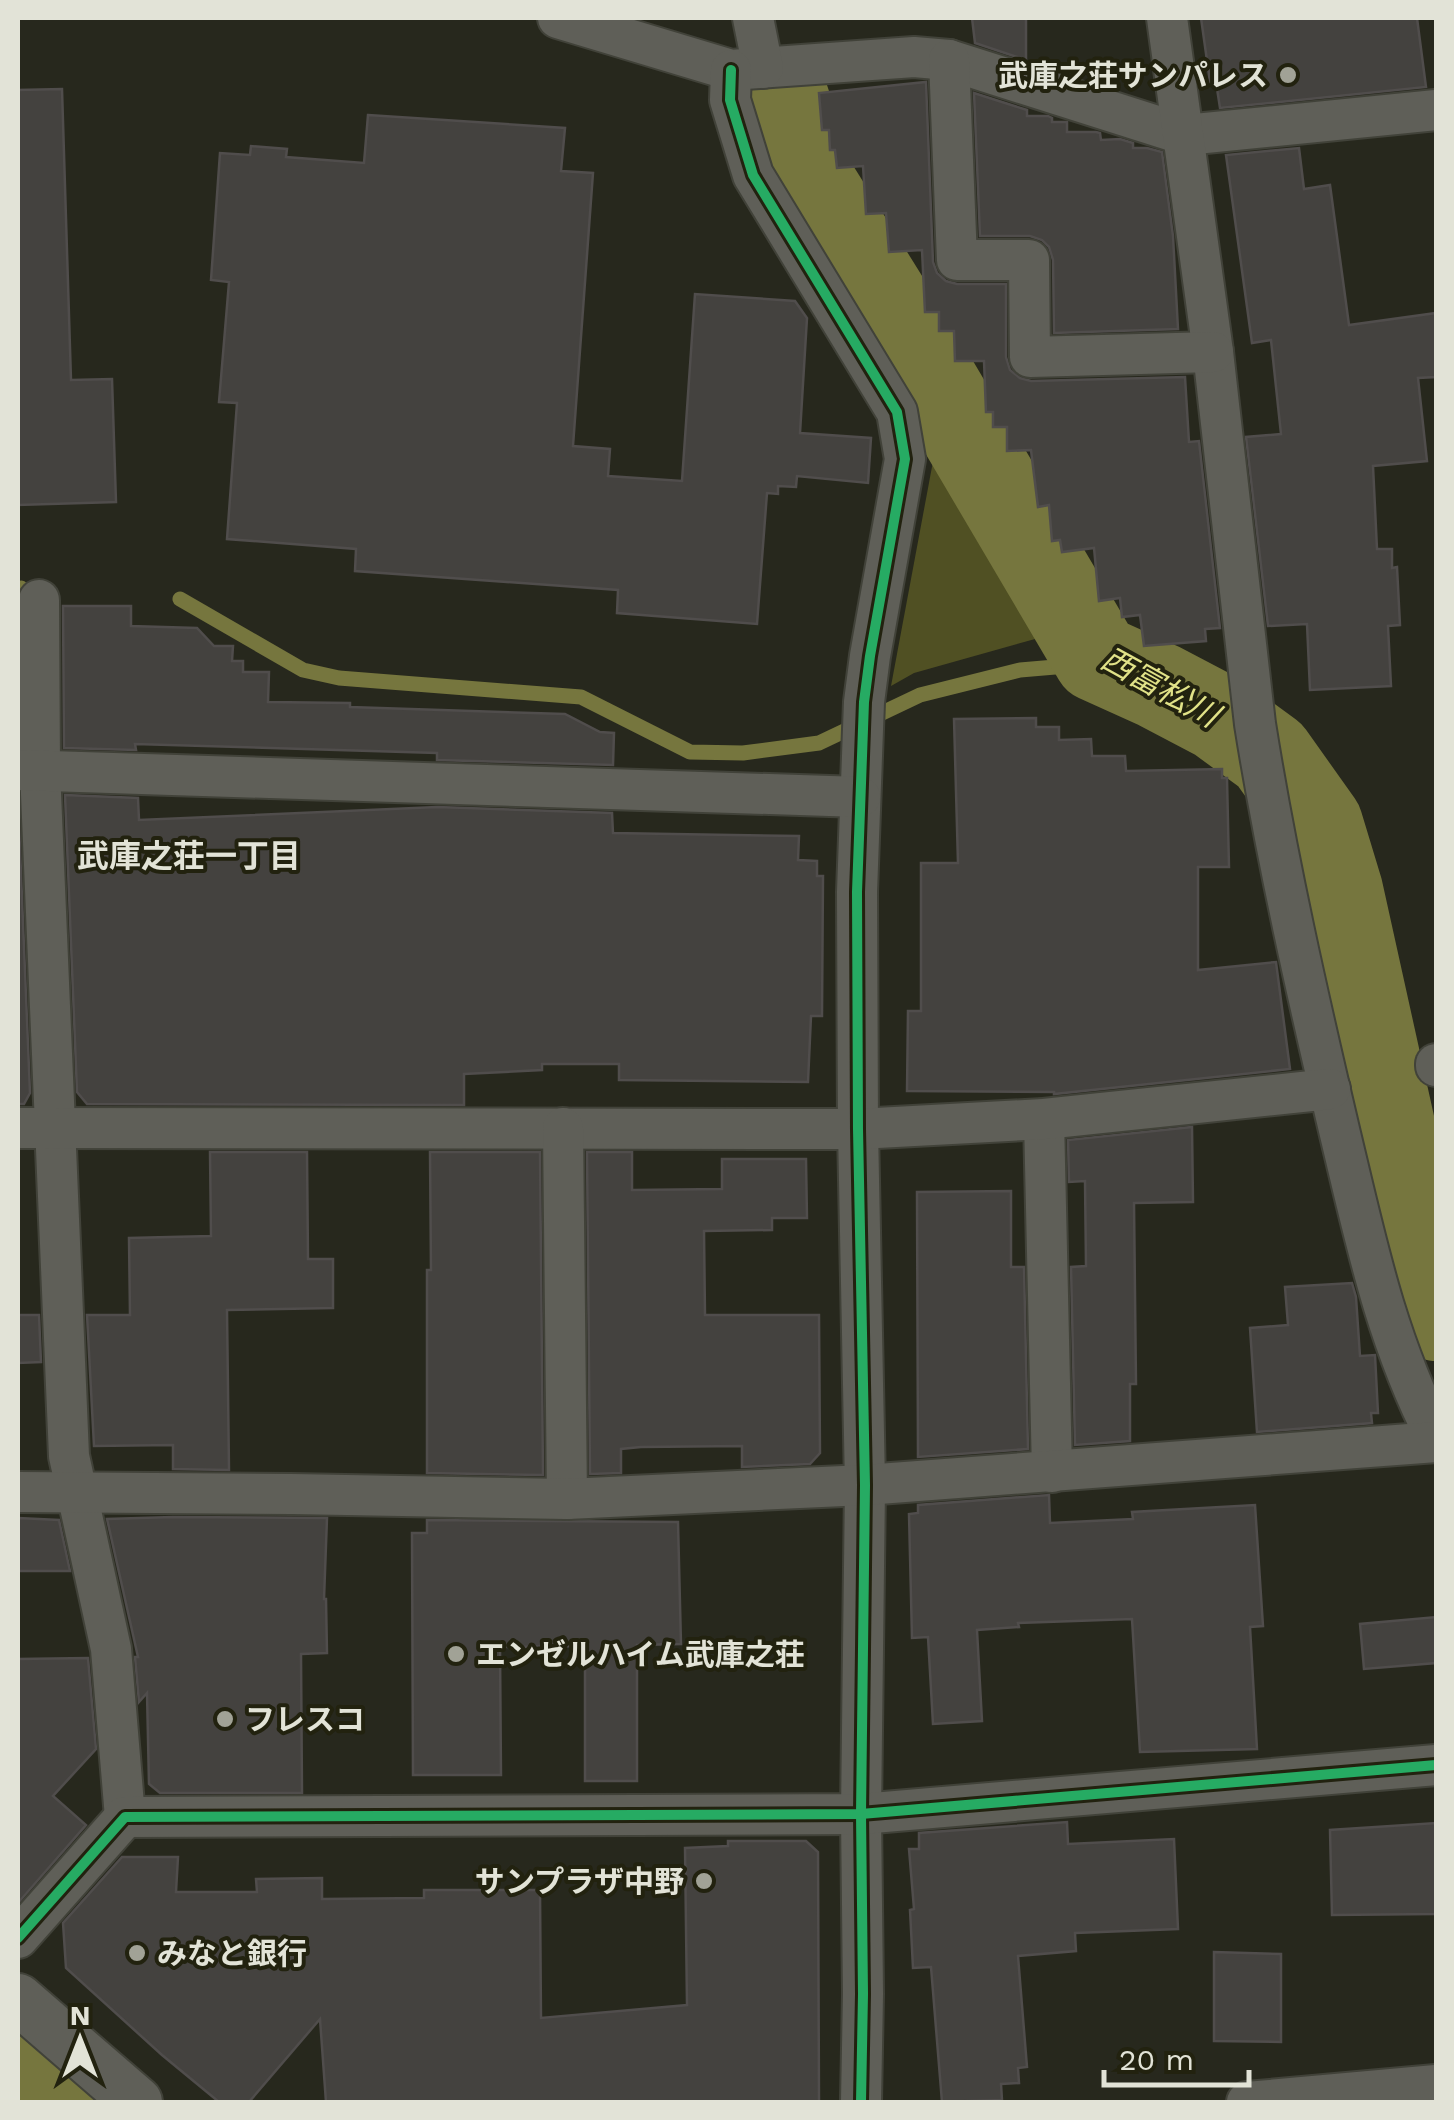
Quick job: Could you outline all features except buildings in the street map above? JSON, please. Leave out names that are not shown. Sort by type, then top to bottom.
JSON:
[{"type":"street","points":[[558,18],[747,69],[914,57],[949,60],[1185,135],[1436,110]]},
{"type":"street","points":[[754,18],[747,69],[730,100],[753,175],[897,412],[905,459],[864,702],[857,892],[865,1485],[861,2102]]},
{"type":"street","points":[[18,1492],[567,1499],[865,1485],[1436,1440],[1402,1363],[1380,1296],[1330,1089],[1265,784],[1213,352],[1167,18]]},
{"type":"street","points":[[949,60],[957,260],[1028,260],[1030,357],[1213,352]]},
{"type":"street","points":[[18,1938],[126,1817],[111,1649],[69,1456],[36,1128],[29,770],[39,600]]},
{"type":"street","points":[[29,770],[860,797]]},
{"type":"street","points":[[36,1128],[858,1129],[1044,1119],[1330,1089]]},
{"type":"street","points":[[1044,1119],[1052,1472]]},
{"type":"street","points":[[564,1128],[567,1499]]},
{"type":"street","points":[[126,1817],[861,1814],[1436,1765]]},
{"type":"street","points":[[18,1999],[138,2102]]},
{"type":"street","points":[[1247,2102],[1436,2085]]},
{"type":"shaded area","points":[[937,440],[1054,642],[1035,639],[914,673],[891,686]]},
{"type":"waterway","name":"西富松川","points":[[782,89],[814,186],[1097,658],[1218,717],[1270,755],[1319,824],[1339,890],[1436,1317]]},
{"type":"waterway","points":[[180,599],[303,670],[339,678],[581,697],[690,752],[743,753],[819,743],[920,695],[1020,670],[1095,667],[1159,686]]},
{"type":"waterway","points":[[18,2062],[65,2102]]},
{"type":"cycle path","points":[[731,70],[730,100],[753,175],[897,412],[905,459],[864,702],[857,892],[865,1485],[861,2102]]},
{"type":"cycle path","points":[[18,1938],[125,1817],[861,1814],[1436,1765]]},
{"type":"place","name":"武庫之荘サンパレス","points":[[1288,75]]},
{"type":"place","name":"エンゼルハイム武庫之荘","points":[[456,1654]]},
{"type":"place","name":"フレスコ","points":[[225,1719]]},
{"type":"place","name":"サンプラザ中野","points":[[704,1881]]},
{"type":"place","name":"みなと銀行","points":[[137,1953]]},
{"type":"district","name":"武庫之荘一丁目","points":[[189,856]]}]
